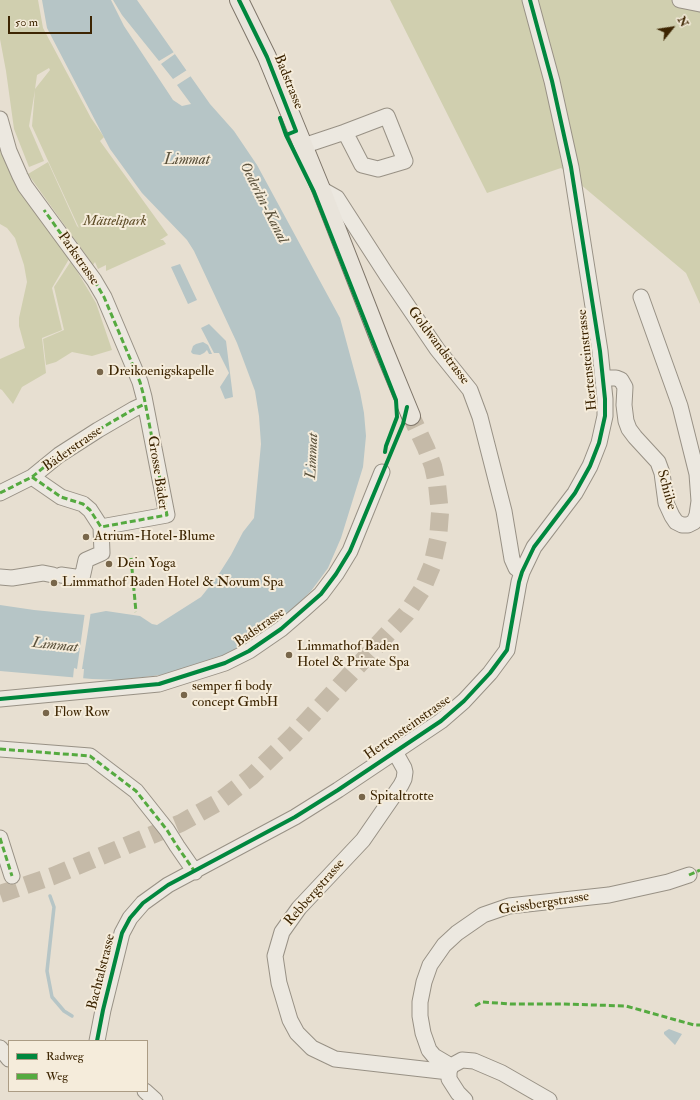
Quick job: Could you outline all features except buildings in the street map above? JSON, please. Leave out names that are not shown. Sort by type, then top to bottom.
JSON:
[{"type":"main road","name":"Badstrasse","points":[[239,0],[259,41],[303,146],[409,411]]},
{"type":"street","name":"Hertensteinstrasse","points":[[195,872],[301,813],[338,790],[456,709],[476,689],[502,658],[509,643],[519,582],[534,547],[575,493],[590,466],[599,443],[604,424],[606,405],[571,167],[552,81],[530,0]]},
{"type":"street","points":[[680,0],[700,4]]},
{"type":"street","name":"Parkstrasse","points":[[0,119],[9,152],[23,181],[94,280],[104,297],[140,382],[145,404]]},
{"type":"street","points":[[303,146],[345,132]]},
{"type":"street","name":"Goldwandstrasse","points":[[321,190],[337,198],[386,274],[437,348],[470,390],[480,417],[504,511],[512,559],[516,568],[522,572]]},
{"type":"street","name":"Schiibe","points":[[603,378],[616,378],[621,380],[625,387],[624,406],[628,429],[658,462],[662,473],[666,503],[672,516],[676,522],[682,525],[688,525],[694,522],[697,515],[699,501],[697,474],[680,406],[641,297]]},
{"type":"street","name":"Bäderstrasse","points":[[0,493],[32,477],[60,455],[98,430],[145,404]]},
{"type":"street","name":"Grosse Bäder","points":[[100,527],[167,515],[145,404]]},
{"type":"street","name":"Badstrasse","points":[[0,699],[159,684],[225,663],[249,651],[292,620],[321,594],[336,574],[350,551],[382,472]]},
{"type":"street","points":[[0,577],[12,578],[43,573],[82,578],[86,560],[102,553],[100,527],[90,510],[83,504],[60,497],[32,477]]},
{"type":"street","points":[[0,749],[90,756],[136,791],[167,830],[195,872]]},
{"type":"street","name":"Rebbergstrasse","points":[[395,752],[405,772],[401,785],[363,840],[299,908],[282,932],[275,956],[280,983],[290,1020],[297,1033],[312,1048],[335,1059],[450,1069],[462,1060],[474,1061],[502,1074],[549,1100]]},
{"type":"street","points":[[0,838],[12,876]]},
{"type":"street","name":"Bachtalstrasse","points":[[97,1040],[122,933],[130,918],[143,903],[154,894],[168,885],[195,872]]},
{"type":"street","name":"Geissbergstrasse","points":[[450,1069],[429,1050],[423,1033],[420,1016],[420,1002],[424,982],[430,965],[444,945],[456,933],[483,915],[509,906],[609,895],[660,884],[689,875]]},
{"type":"street","points":[[0,1048],[8,1058]]},
{"type":"street","points":[[450,1069],[449,1079],[458,1093],[465,1100]]},
{"type":"street","points":[[146,1092],[154,1100]]},
{"type":"green space","name":"Mättelipark","points":[[0,0],[38,0],[43,28],[91,118],[104,137],[100,141],[168,235],[160,240],[163,240],[166,244],[106,271],[106,265],[98,269],[95,262],[93,265],[28,174],[48,162],[79,228],[32,126],[35,90],[29,126],[44,161],[29,167],[14,129],[0,39]],"holes":[[[49,68],[50,70],[35,89],[37,75]]]},
{"type":"green space","points":[[390,0],[700,0],[700,304],[686,273],[561,168],[487,193]]},
{"type":"green space","points":[[0,135],[15,179],[69,259],[52,288],[62,330],[42,338],[46,373],[22,387],[13,404],[0,389],[0,359],[25,348],[19,326],[19,318],[27,282],[24,265],[15,238],[7,228],[0,224]]},
{"type":"green space","points":[[71,261],[96,303],[112,350],[92,356],[72,352],[56,362],[46,365],[43,339],[64,330],[54,287]]},
{"type":"water","name":"Limmat","points":[[42,0],[137,0],[210,104],[234,131],[257,165],[340,318],[360,392],[364,413],[366,436],[363,467],[341,538],[328,568],[311,591],[286,616],[253,640],[222,657],[168,674],[121,680],[0,671],[0,605],[85,615],[106,611],[140,616],[152,624],[157,625],[201,597],[217,577],[243,532],[254,518],[261,444],[255,391],[237,343],[194,251],[187,240],[142,193],[110,149],[47,28]]},
{"type":"water","points":[[180,264],[197,300],[188,304],[171,267]]},
{"type":"water","points":[[209,324],[226,341],[233,397],[225,399],[220,387],[229,373],[219,353],[214,353],[201,328]]},
{"type":"water","points":[[203,342],[208,345],[212,354],[209,354],[207,350],[200,355],[193,354],[191,352],[193,346]]},
{"type":"water","points":[[669,1029],[682,1034],[675,1045],[664,1034],[664,1032]]},
{"type":"pier","points":[[111,0],[113,0],[122,15],[159,61],[174,52],[175,54],[161,64],[173,79],[187,70],[191,76],[177,85],[191,104],[182,106],[173,100],[124,26]]},
{"type":"pier","points":[[91,611],[82,669],[84,669],[83,680],[73,678],[74,668],[77,669],[85,612]]},
{"type":"waterway","points":[[50,896],[54,907],[47,971],[52,997],[64,1011],[72,1016]]},
{"type":"tunnel","points":[[0,894],[53,876],[181,823],[217,803],[252,776],[293,736],[406,614],[422,590],[432,566],[438,539],[440,513],[437,484],[433,466],[411,416]]},
{"type":"marked path","points":[[32,477],[61,497],[83,504],[90,510],[101,527],[167,515],[140,382],[104,297],[94,280],[44,210]]},
{"type":"marked path","points":[[0,493],[32,477],[59,455],[98,430],[145,404]]},
{"type":"marked path","points":[[131,558],[136,612]]},
{"type":"marked path","points":[[0,749],[90,756],[136,791],[167,830],[195,872]]},
{"type":"marked path","points":[[0,838],[12,876]]},
{"type":"marked path","points":[[689,875],[700,870]]},
{"type":"marked path","points":[[475,1006],[482,1002],[626,1006],[694,1025],[700,1025]]},
{"type":"cycle path","points":[[239,0],[267,57],[296,131],[286,135]]},
{"type":"cycle path","points":[[97,1040],[122,933],[130,918],[143,903],[168,885],[295,817],[338,790],[441,721],[464,701],[490,673],[507,650],[519,582],[534,547],[575,493],[590,466],[599,443],[605,416],[605,399],[600,351],[571,167],[552,81],[530,0]]},
{"type":"cycle path","points":[[280,118],[286,135],[314,192],[396,400],[397,417],[385,452]]},
{"type":"cycle path","points":[[0,699],[159,684],[225,663],[249,651],[281,629],[321,594],[336,574],[350,551],[403,424],[407,407]]},
{"type":"place","name":"Dreikoenigskapelle","points":[[100,372]]},
{"type":"place","name":"Atrium-Hotel-Blume","points":[[86,537]]},
{"type":"place","name":"Dein Yoga","points":[[109,564]]},
{"type":"place","name":"Limmathof Baden Hotel & Novum Spa","points":[[54,583]]},
{"type":"place","name":"Limmathof Baden Hotel & Private Spa","points":[[289,655]]},
{"type":"place","name":"semper fi body concept GmbH","points":[[184,695]]},
{"type":"place","name":"Flow Row","points":[[46,713]]},
{"type":"place","name":"Spitaltrotte","points":[[362,797]]},
{"type":"water label","name":"Oederlin-Kanal","points":[[263,203]]}]
